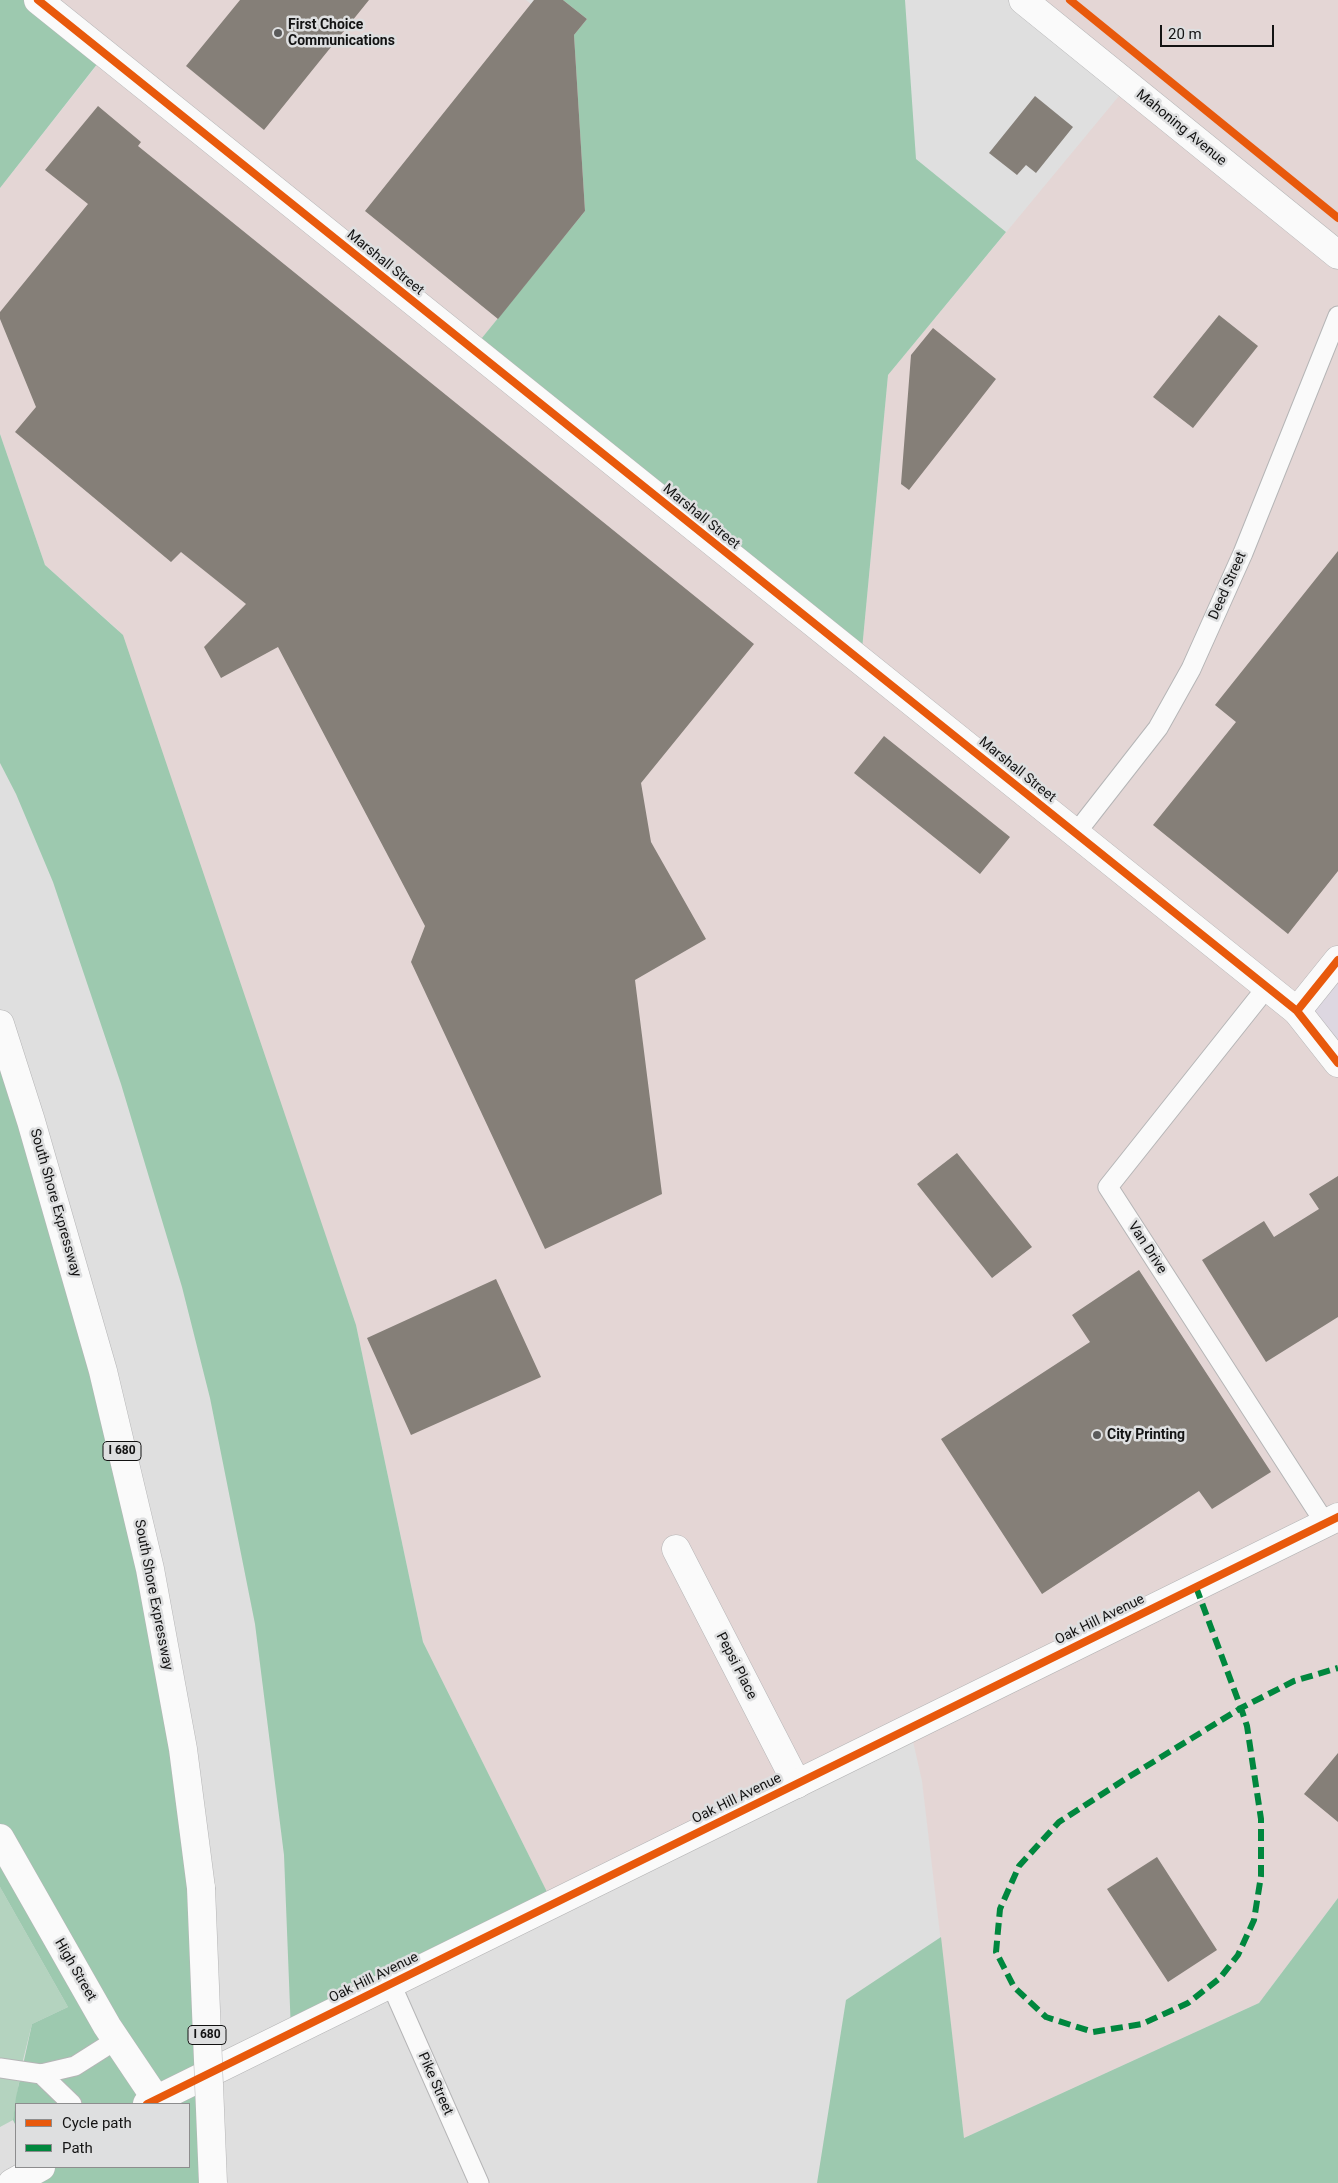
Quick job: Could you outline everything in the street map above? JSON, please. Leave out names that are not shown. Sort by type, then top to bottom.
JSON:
[{"type":"main road","name":"Marshall Street","points":[[38,0],[1297,1011],[1338,1064]]},
{"type":"main road","name":"Mahoning Avenue","points":[[1023,0],[1338,255]]},
{"type":"main road","points":[[1297,1011],[1338,960]]},
{"type":"main road","name":"South Shore Expressway","points":[[0,1024],[66,1241],[103,1371],[151,1578],[183,1748],[202,1888],[213,2183]]},
{"type":"main road","name":"Oak Hill Avenue","points":[[152,2102],[1332,1520]]},
{"type":"main road","name":"Pepsi Place","points":[[676,1549],[797,1784]]},
{"type":"main road","name":"High Street","points":[[0,1838],[152,2102]]},
{"type":"main road","points":[[12,2183],[39,2168]]},
{"type":"lane","name":"Deed Street","points":[[1076,834],[1158,728],[1190,669],[1243,553],[1338,316]]},
{"type":"lane","name":"Van Drive","points":[[1267,987],[1108,1187],[1332,1520]]},
{"type":"lane","name":"Pike Street","points":[[391,1984],[479,2183]]},
{"type":"lane","points":[[0,2068],[41,2074],[75,2066],[116,2040]]},
{"type":"lane","points":[[41,2074],[71,2103]]},
{"type":"shaded area","points":[[50,0],[526,0],[531,4],[534,0],[563,0],[587,19],[585,211],[473,350],[861,660],[888,375],[1128,85],[1023,0],[1338,0],[1338,960],[1297,1011],[1338,1063],[1338,1898],[1259,2003],[964,2138],[922,1781],[910,1728],[553,1904],[423,1642],[356,1325],[118,630],[45,565],[0,434],[0,188],[105,55]]},
{"type":"shaded area","points":[[1338,960],[1338,1063],[1297,1011]]},
{"type":"green space","points":[[0,0],[38,0],[105,54],[0,188]]},
{"type":"green space","points":[[563,0],[905,0],[916,159],[1006,232],[888,375],[861,660],[473,349],[585,211],[574,35],[587,19]]},
{"type":"green space","points":[[0,434],[45,565],[123,635],[356,1325],[423,1642],[553,1904],[291,2032],[284,1855],[255,1624],[210,1398],[182,1287],[121,1084],[53,882],[16,794],[0,763]]},
{"type":"green space","points":[[0,1024],[31,1121],[183,1749],[213,2183],[12,2183],[37,2168],[190,2168],[190,2103],[15,2103],[32,2024],[68,2007],[0,1887]]},
{"type":"green space","points":[[0,1887],[68,2007],[32,2024],[22,2064],[13,2120],[0,2127]]},
{"type":"green space","points":[[1338,1898],[1338,2183],[817,2183],[846,2000],[941,1937],[964,2138],[1259,2003]]},
{"type":"green space","points":[[15,2105],[15,2124],[13,2120]]},
{"type":"building","name":"First Choice Communications","points":[[240,0],[369,0],[264,130],[186,66]]},
{"type":"building","points":[[534,0],[563,0],[587,19],[574,35],[585,211],[498,319],[365,211]]},
{"type":"building","points":[[1035,96],[1073,127],[1036,173],[1026,165],[1017,175],[989,153]]},
{"type":"building","points":[[98,106],[141,142],[138,146],[754,644],[641,783],[651,842],[706,939],[635,980],[662,1194],[545,1249],[411,962],[425,926],[278,647],[221,678],[204,647],[246,604],[181,552],[171,562],[15,432],[36,407],[0,319],[0,312],[88,204],[45,170]]},
{"type":"building","points":[[1219,315],[1258,346],[1193,428],[1153,397]]},
{"type":"building","points":[[933,328],[996,379],[909,490],[901,484],[911,355]]},
{"type":"building","points":[[1338,551],[1338,871],[1288,934],[1153,825],[1236,722],[1215,705]]},
{"type":"building","points":[[884,736],[1010,837],[980,874],[854,773]]},
{"type":"building","points":[[957,1153],[1032,1247],[992,1278],[917,1184]]},
{"type":"building","points":[[1338,1176],[1338,1317],[1266,1362],[1202,1260],[1264,1221],[1274,1237],[1319,1209],[1309,1194]]},
{"type":"building","name":"City Printing","points":[[1139,1270],[1271,1472],[1212,1509],[1199,1491],[1042,1594],[941,1439],[1090,1342],[1072,1315]]},
{"type":"building","points":[[496,1279],[541,1377],[411,1435],[367,1338]]},
{"type":"building","points":[[1338,1753],[1338,1822],[1304,1794]]},
{"type":"building","points":[[1157,1857],[1217,1950],[1168,1982],[1107,1889]]},
{"type":"marked path","points":[[1196,1587],[1241,1708],[1247,1726],[1261,1819],[1261,1876],[1254,1920],[1238,1955],[1220,1978],[1188,2003],[1142,2024],[1093,2032],[1046,2017],[1014,1987],[996,1952],[1000,1909],[1019,1866],[1059,1822],[1127,1778],[1241,1708],[1294,1681],[1338,1668]]},
{"type":"cycle path","points":[[38,0],[1297,1011],[1338,1063]]},
{"type":"cycle path","points":[[1070,0],[1338,218]]},
{"type":"cycle path","points":[[1297,1011],[1338,960]]},
{"type":"cycle path","points":[[149,2103],[1338,1517]]},
{"type":"place","name":"First Choice Communications","points":[[278,33]]},
{"type":"place","name":"City Printing","points":[[1097,1435]]}]
